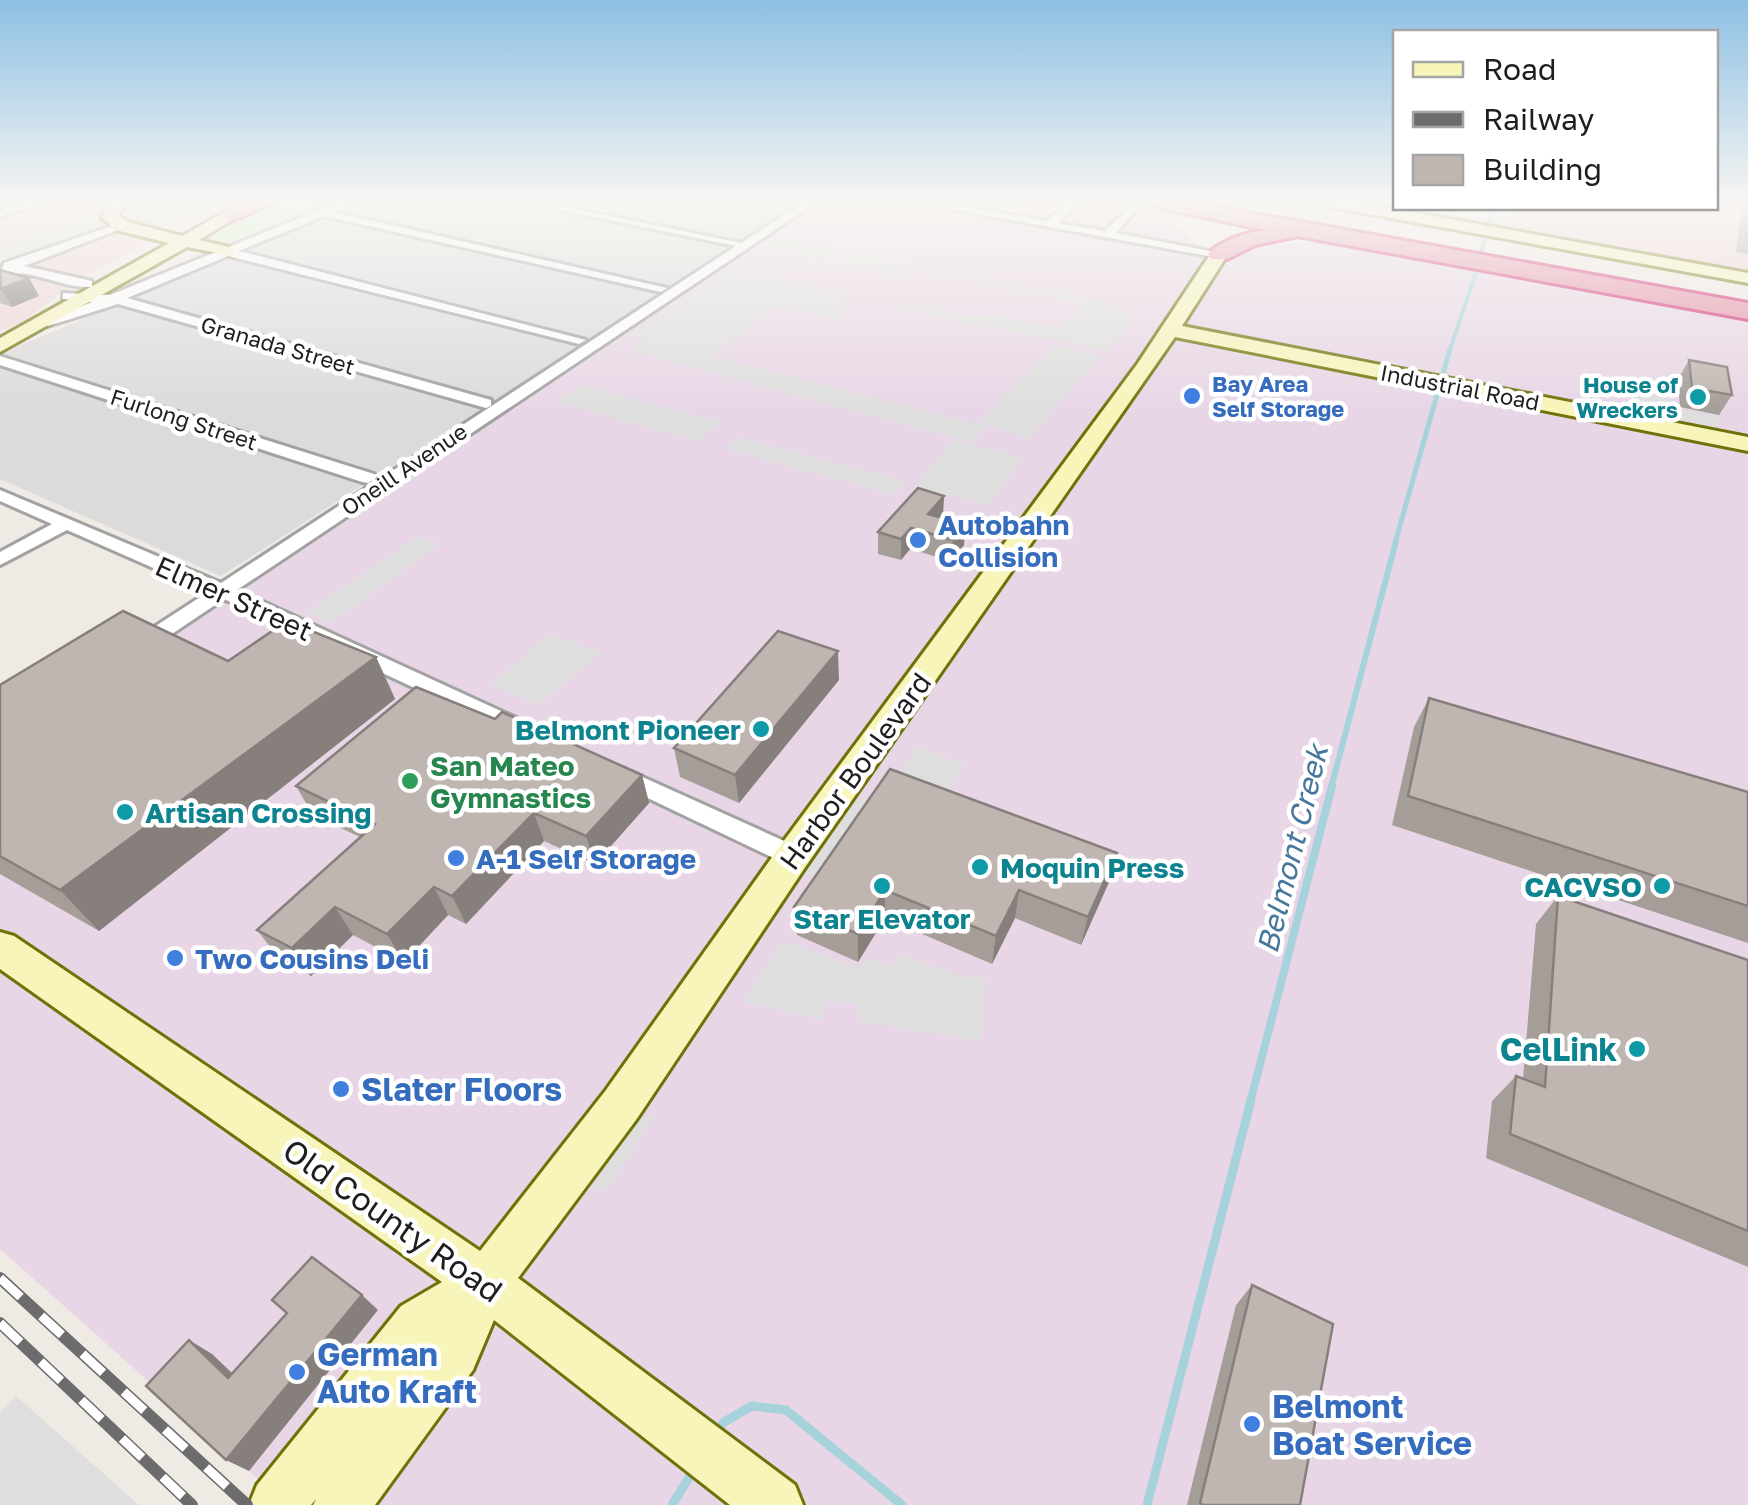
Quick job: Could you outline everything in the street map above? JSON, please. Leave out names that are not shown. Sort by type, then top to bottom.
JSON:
[{"type":"highway","points":[[1589,272],[1748,311]]},
{"type":"highway","points":[[1604,272],[1748,303]]},
{"type":"highway","points":[[1637,272],[1748,291]]},
{"type":"main road","points":[[0,346],[48,322],[89,290],[120,272]]},
{"type":"main road","name":"Harbor Boulevard","points":[[342,1505],[456,1352],[485,1283],[620,1105],[1171,330],[1207,272]]},
{"type":"main road","points":[[1700,272],[1748,278]]},
{"type":"main road","points":[[0,335],[68,296],[89,290]]},
{"type":"main road","name":"Industrial Road","points":[[1171,330],[1748,444]]},
{"type":"main road","name":"Old County Road","points":[[0,948],[485,1283],[775,1505]]},
{"type":"main road","name":"Harbor Boulevard","points":[[276,1505],[419,1324],[485,1283]]},
{"type":"street","name":"Granada Street","points":[[26,272],[486,403]]},
{"type":"street","points":[[48,322],[178,272]]},
{"type":"street","points":[[309,272],[579,340]]},
{"type":"street","points":[[591,272],[661,288]]},
{"type":"street","name":"Oneill Avenue","points":[[114,662],[698,272]]},
{"type":"street","name":"Furlong Street","points":[[0,360],[368,478]]},
{"type":"street","name":"Elmer Street","points":[[0,495],[223,590],[546,741]]},
{"type":"street","points":[[0,560],[66,524]]},
{"type":"street","points":[[599,766],[794,856]]},
{"type":"shaded area","points":[[13,272],[93,272],[21,323],[0,331],[0,277]]},
{"type":"shaded area","points":[[194,272],[695,272],[221,576],[0,479],[0,354]]},
{"type":"shaded area","points":[[704,272],[1504,272],[1748,317],[1748,1505],[287,1505],[0,1249],[0,752]]},
{"type":"shaded area","points":[[724,272],[846,294],[841,300],[855,302],[835,319],[776,307],[713,355],[683,349],[976,424],[1055,346],[1100,356],[1029,438],[988,426],[972,443],[629,350],[645,340],[631,336]]},
{"type":"shaded area","points":[[936,272],[1104,301],[1129,311],[1125,315],[1134,319],[1110,351],[898,309],[904,303],[971,317],[996,316],[1062,328],[1085,304]]},
{"type":"shaded area","points":[[580,385],[722,422],[698,441],[555,402]]},
{"type":"shaded area","points":[[1633,390],[1672,396],[1672,408],[1718,416],[1720,428],[1634,410]]},
{"type":"shaded area","points":[[740,437],[907,482],[895,495],[726,449]]},
{"type":"shaded area","points":[[952,440],[1023,457],[990,505],[915,487]]},
{"type":"shaded area","points":[[418,536],[441,544],[331,623],[306,613]]},
{"type":"shaded area","points":[[551,634],[601,653],[539,705],[490,684]]},
{"type":"shaded area","points":[[917,746],[965,765],[946,794],[886,795]]},
{"type":"shaded area","points":[[871,797],[820,873],[803,876],[856,800]]},
{"type":"shaded area","points":[[783,941],[859,968],[867,958],[892,967],[901,954],[961,977],[986,977],[980,1041],[858,1021],[858,1004],[827,1001],[822,1020],[744,1002]]},
{"type":"shaded area","points":[[654,1116],[609,1187],[589,1191],[636,1119]]},
{"type":"shaded area","points":[[16,1396],[139,1505],[0,1505],[0,1412]]},
{"type":"building","points":[[0,272],[29,278],[1,289]]},
{"type":"building","points":[[1689,360],[1727,367],[1732,395],[1692,388]]},
{"type":"building","points":[[918,488],[944,496],[928,514],[965,524],[953,540],[911,528],[901,539],[878,532]]},
{"type":"building","name":"Artisan Crossing","points":[[123,611],[228,661],[287,621],[376,657],[60,890],[0,856],[0,685]]},
{"type":"building","points":[[778,631],[838,651],[735,775],[674,748]]},
{"type":"building","points":[[416,687],[495,719],[502,712],[642,775],[586,836],[534,813],[452,896],[434,887],[387,934],[335,907],[292,948],[257,930],[375,824],[296,786]]},
{"type":"building","name":"CACVSO","points":[[1429,698],[1748,792],[1748,906],[1408,796]]},
{"type":"building","points":[[890,769],[1117,853],[1088,917],[1019,890],[996,936],[885,890],[858,934],[794,907]]},
{"type":"building","name":"CelLink","points":[[1558,896],[1748,960],[1748,1231],[1510,1134],[1516,1076],[1545,1087]]},
{"type":"building","name":"German Auto Kraft","points":[[312,1257],[362,1295],[226,1460],[146,1386],[189,1340],[228,1378],[287,1313],[272,1300]]},
{"type":"building","name":"Belmont Boat Service","points":[[1252,1285],[1333,1324],[1300,1505],[1203,1505],[1200,1503]]},
{"type":"waterway","name":"Belmont Creek","points":[[1450,349],[1476,272]]},
{"type":"waterway","name":"Belmont Creek","points":[[1395,543],[1450,349]]},
{"type":"waterway","name":"Belmont Creek","points":[[1331,788],[1396,541]]},
{"type":"waterway","name":"Belmont Creek","points":[[1250,1103],[1332,786]]},
{"type":"waterway","name":"Belmont Creek","points":[[1147,1505],[1251,1100]]},
{"type":"waterway","name":"Belmont Creek","points":[[717,1432],[724,1422],[752,1406],[786,1410],[902,1505]]},
{"type":"waterway","name":"Belmont Creek","points":[[672,1505],[695,1468]]},
{"type":"railway","points":[[0,1278],[247,1505]]},
{"type":"railway","points":[[0,1323],[192,1505]]},
{"type":"place","name":"Bay Area Self Storage","points":[[1192,396]]},
{"type":"place","name":"House of Wreckers","points":[[1698,397]]},
{"type":"place","name":"Autobahn Collision","points":[[918,540]]},
{"type":"place","name":"Belmont Pioneer","points":[[761,729]]},
{"type":"place","name":"San Mateo Gymnastics","points":[[410,781]]},
{"type":"place","name":"Artisan Crossing","points":[[125,812]]},
{"type":"place","name":"A-1 Self Storage","points":[[456,858]]},
{"type":"place","name":"Moquin Press","points":[[980,867]]},
{"type":"place","name":"Star Elevator","points":[[882,886]]},
{"type":"place","name":"CACVSO","points":[[1662,886]]},
{"type":"place","name":"Two Cousins Deli","points":[[175,958]]},
{"type":"place","name":"CelLink","points":[[1637,1049]]},
{"type":"place","name":"Slater Floors","points":[[341,1089]]},
{"type":"place","name":"German Auto Kraft","points":[[297,1372]]},
{"type":"place","name":"Belmont Boat Service","points":[[1252,1424]]}]
